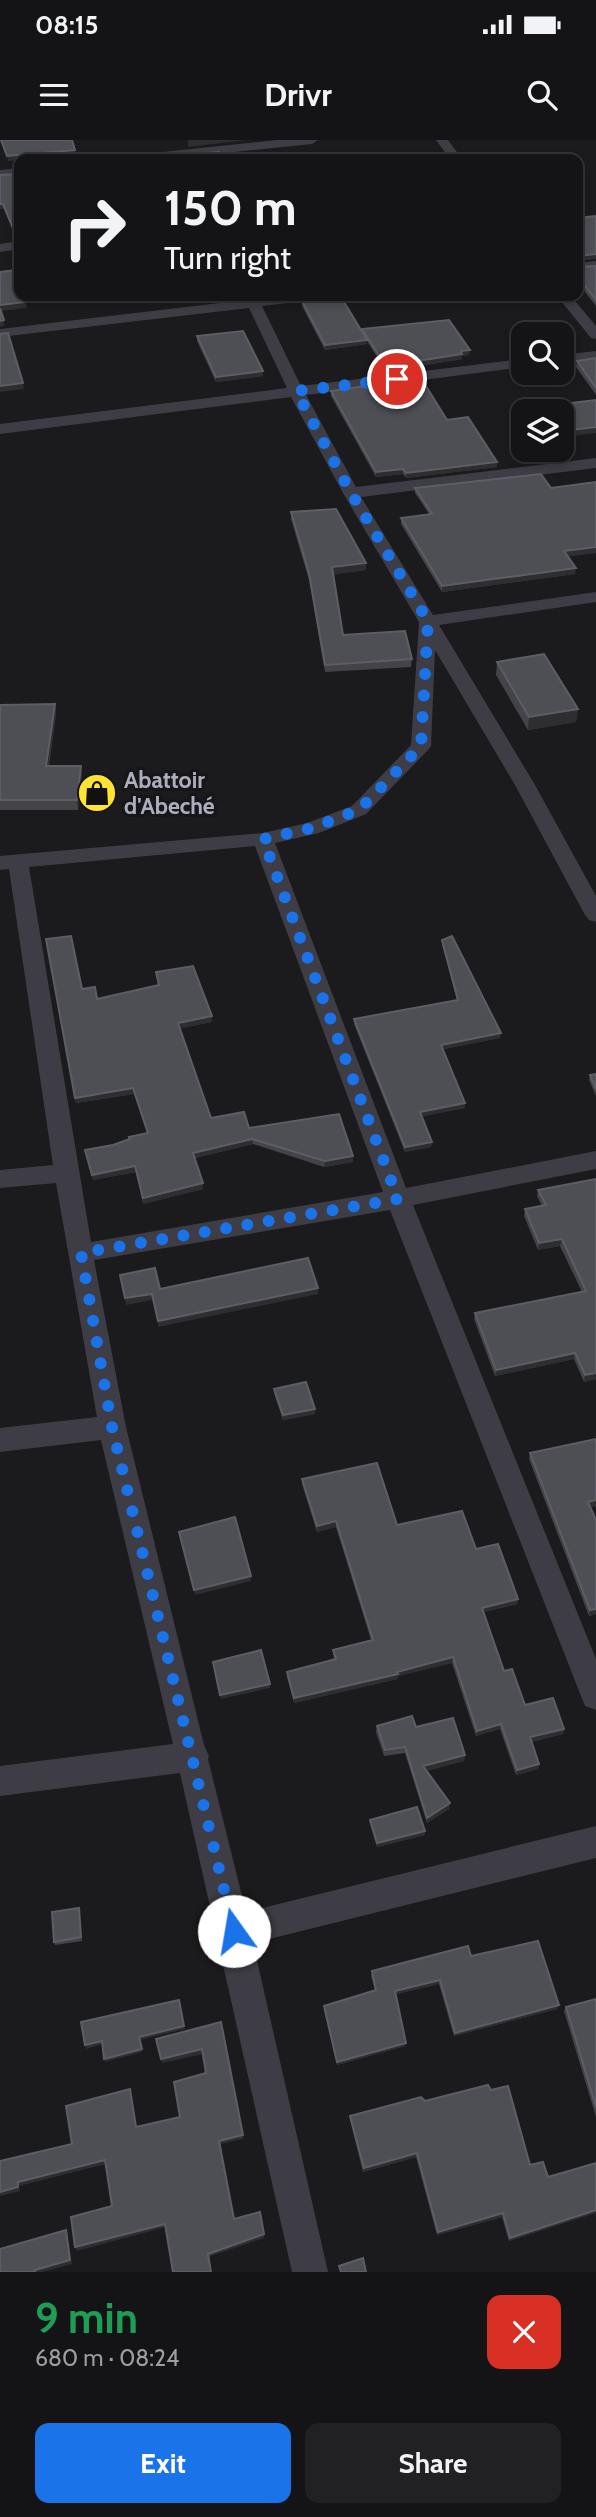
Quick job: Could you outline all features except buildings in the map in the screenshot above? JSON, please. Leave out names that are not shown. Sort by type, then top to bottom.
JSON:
[{"type":"street","points":[[200,154],[312,140]]},
{"type":"street","points":[[0,333],[237,301]]},
{"type":"street","points":[[253,301],[296,391],[351,493],[525,785],[596,915]]},
{"type":"street","points":[[568,301],[596,335]]},
{"type":"street","points":[[574,358],[596,355]]},
{"type":"street","points":[[0,429],[511,364]]},
{"type":"street","points":[[351,493],[596,463]]},
{"type":"street","points":[[428,621],[596,597]]},
{"type":"street","points":[[310,2272],[194,1756],[112,1427],[9,862],[263,839],[312,828],[359,810],[421,746],[428,621]]},
{"type":"street","points":[[263,839],[398,1199],[596,1696]]},
{"type":"street","points":[[81,1253],[398,1199],[596,1160]]},
{"type":"street","points":[[0,1179],[66,1173]]},
{"type":"street","points":[[0,1440],[112,1427]]},
{"type":"street","points":[[0,1781],[194,1756]]},
{"type":"street","points":[[234,1931],[596,1842]]},
{"type":"place","name":"Abattoir d'Abeché","points":[[97,793]]},
{"type":"route","points":[[234,1931],[194,1756],[112,1427],[81,1253],[398,1199],[263,839],[312,828],[359,810],[421,746],[428,621],[351,493],[296,391],[397,379]]}]
